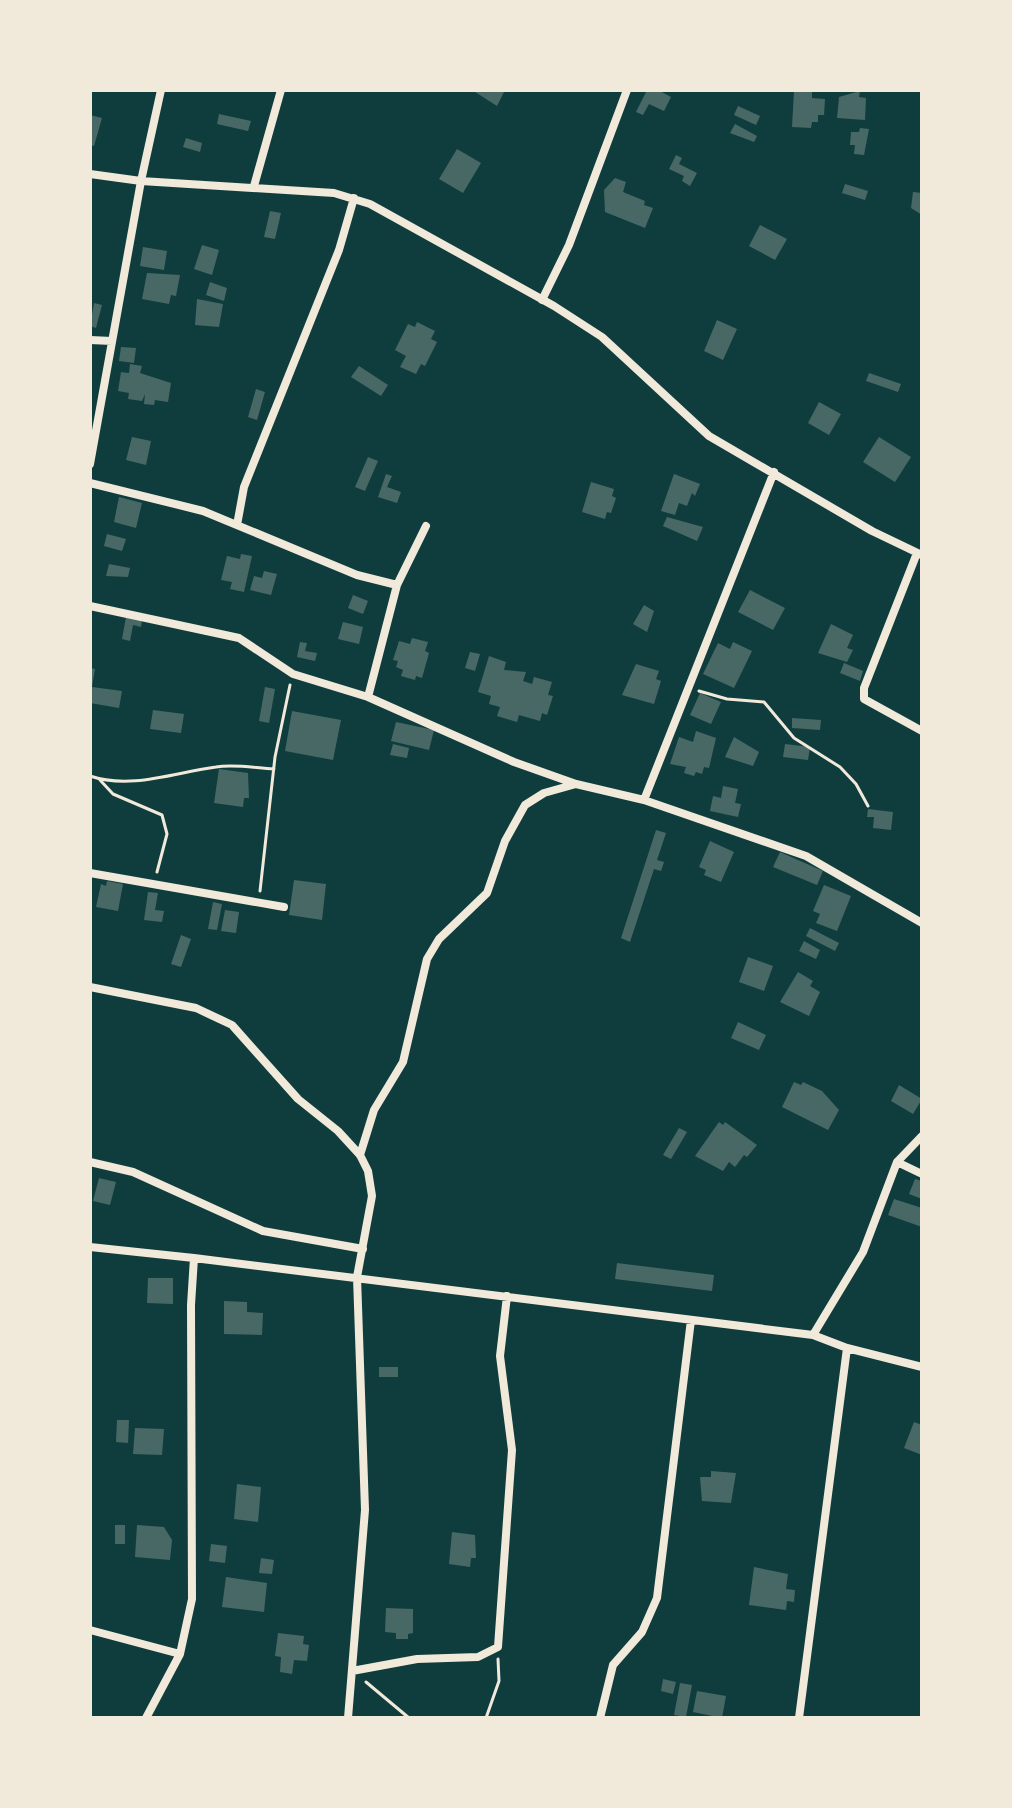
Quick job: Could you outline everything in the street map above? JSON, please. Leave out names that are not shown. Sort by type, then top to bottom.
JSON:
[{"type":"street","points":[[90,464],[141,181],[161,90]]},
{"type":"street","points":[[254,186],[281,90]]},
{"type":"street","points":[[542,300],[569,245],[627,90]]},
{"type":"street","points":[[90,174],[141,181],[254,186],[354,198],[542,300],[602,337],[709,436],[872,531],[919,554],[864,688],[864,699],[922,731]]},
{"type":"street","points":[[237,525],[244,487],[339,250],[354,198]]},
{"type":"street","points":[[90,340],[112,341]]},
{"type":"street","points":[[644,800],[774,472]]},
{"type":"street","points":[[90,483],[203,511],[357,575],[397,585]]},
{"type":"street","points":[[368,697],[397,585],[426,526]]},
{"type":"street","points":[[90,606],[239,638],[293,674],[368,697],[514,762],[576,784],[644,800],[806,856],[922,923]]},
{"type":"street","points":[[360,1155],[374,1110],[403,1062],[427,959],[439,939],[487,893],[505,841],[525,805],[544,793],[576,784]]},
{"type":"street","points":[[90,873],[284,907]]},
{"type":"street","points":[[90,987],[196,1008],[232,1025],[298,1099],[338,1131],[360,1155],[368,1171],[372,1196],[357,1277],[365,1510],[348,1718]]},
{"type":"street","points":[[813,1335],[863,1252],[897,1162],[922,1136]]},
{"type":"street","points":[[90,1162],[133,1172],[263,1231],[363,1249]]},
{"type":"street","points":[[897,1162],[922,1174]]},
{"type":"street","points":[[90,1247],[357,1277],[813,1335],[847,1348],[922,1367]]},
{"type":"street","points":[[146,1718],[180,1654],[192,1599],[191,1305],[194,1258]]},
{"type":"street","points":[[352,1671],[417,1659],[478,1657],[498,1647],[512,1450],[500,1356],[507,1296]]},
{"type":"street","points":[[600,1718],[613,1665],[642,1632],[657,1598],[691,1320]]},
{"type":"street","points":[[799,1718],[847,1348]]},
{"type":"street","points":[[90,1630],[180,1654]]},
{"type":"path","points":[[259,902],[274,769],[293,674]]},
{"type":"path","points":[[687,687],[727,699],[764,702],[794,738],[840,767],[856,784],[868,806]]},
{"type":"path","points":[[90,776],[98,779],[164,779],[215,767],[274,769]]},
{"type":"path","points":[[98,779],[113,794],[159,813],[165,820],[167,834],[155,884]]},
{"type":"path","points":[[486,1718],[499,1681],[498,1647]]},
{"type":"path","points":[[352,1671],[409,1718]]},
{"type":"building","points":[[472,90],[505,90],[497,106]]},
{"type":"building","points":[[647,90],[658,90],[671,97],[664,111],[649,104],[643,115],[636,112]]},
{"type":"building","points":[[794,91],[812,92],[812,98],[825,99],[824,115],[818,115],[818,122],[812,122],[811,128],[792,127]]},
{"type":"building","points":[[860,91],[859,97],[866,98],[865,120],[837,118],[839,97]]},
{"type":"building","points":[[738,106],[760,116],[756,125],[734,115]]},
{"type":"building","points":[[219,114],[251,121],[248,131],[217,124]]},
{"type":"building","points":[[90,115],[102,118],[94,146],[90,145]]},
{"type":"building","points":[[735,124],[757,136],[754,142],[730,133]]},
{"type":"building","points":[[860,128],[869,129],[864,155],[854,154],[855,145],[850,145],[851,132],[859,132]]},
{"type":"building","points":[[186,138],[202,143],[200,152],[183,147]]},
{"type":"building","points":[[457,149],[481,163],[463,193],[439,179]]},
{"type":"building","points":[[676,155],[682,158],[679,164],[697,173],[690,186],[682,181],[684,176],[669,169]]},
{"type":"building","points":[[615,178],[626,182],[623,192],[645,201],[644,205],[653,208],[645,228],[605,212],[604,190]]},
{"type":"building","points":[[845,184],[868,191],[865,200],[842,193]]},
{"type":"building","points":[[913,192],[922,193],[922,215],[911,208]]},
{"type":"building","points":[[270,211],[281,213],[275,239],[264,237]]},
{"type":"building","points":[[760,225],[787,239],[775,260],[749,246]]},
{"type":"building","points":[[202,245],[219,250],[212,275],[194,269]]},
{"type":"building","points":[[143,247],[167,251],[164,270],[140,266]]},
{"type":"building","points":[[147,273],[180,275],[176,296],[171,295],[169,304],[142,299]]},
{"type":"building","points":[[210,282],[227,288],[224,301],[206,295]]},
{"type":"building","points":[[197,299],[223,304],[219,327],[195,325]]},
{"type":"building","points":[[94,303],[102,305],[96,328],[90,326]]},
{"type":"building","points":[[717,320],[737,329],[723,360],[704,351]]},
{"type":"building","points":[[417,322],[435,331],[431,339],[437,342],[425,366],[421,364],[416,374],[400,367],[406,356],[395,350],[408,324],[415,327]]},
{"type":"building","points":[[121,347],[136,348],[134,363],[119,361]]},
{"type":"building","points":[[130,364],[142,366],[140,373],[171,383],[168,402],[155,400],[154,405],[144,404],[145,394],[142,401],[128,399],[129,393],[118,391],[121,372],[129,373]]},
{"type":"building","points":[[359,366],[388,385],[381,396],[351,377]]},
{"type":"building","points":[[869,373],[901,384],[898,392],[866,381]]},
{"type":"building","points":[[256,389],[265,392],[257,420],[248,417]]},
{"type":"building","points":[[819,402],[841,414],[829,435],[808,423]]},
{"type":"building","points":[[132,437],[151,441],[146,465],[126,460]]},
{"type":"building","points":[[879,437],[911,457],[895,482],[863,462]]},
{"type":"building","points":[[368,457],[378,461],[365,491],[355,487]]},
{"type":"building","points":[[386,474],[392,476],[387,487],[401,492],[397,503],[378,497]]},
{"type":"building","points":[[674,474],[700,484],[687,506],[679,503],[675,515],[661,511]]},
{"type":"building","points":[[591,482],[614,489],[612,496],[616,498],[611,513],[607,512],[605,519],[582,512]]},
{"type":"building","points":[[119,497],[142,503],[136,528],[114,522]]},
{"type":"building","points":[[667,517],[703,527],[697,541],[663,526]]},
{"type":"building","points":[[107,534],[126,539],[122,551],[104,546]]},
{"type":"building","points":[[241,554],[252,556],[244,592],[230,589],[232,582],[221,580],[227,556],[240,559]]},
{"type":"building","points":[[109,564],[130,568],[128,577],[106,576]]},
{"type":"building","points":[[264,571],[277,574],[271,595],[250,590],[254,576],[262,578]]},
{"type":"building","points":[[750,590],[785,608],[773,630],[738,612]]},
{"type":"building","points":[[353,595],[368,601],[363,614],[348,608]]},
{"type":"building","points":[[644,605],[654,611],[647,632],[633,624]]},
{"type":"building","points":[[126,617],[142,620],[141,627],[133,625],[130,641],[122,639]]},
{"type":"building","points":[[343,622],[363,627],[359,644],[338,639]]},
{"type":"building","points":[[831,624],[853,635],[847,648],[853,650],[847,662],[818,653]]},
{"type":"building","points":[[412,638],[428,642],[425,651],[429,653],[422,678],[416,676],[415,680],[401,676],[403,670],[396,667],[398,661],[393,660],[399,641],[410,644]]},
{"type":"building","points":[[300,642],[307,643],[305,651],[317,653],[315,661],[297,657]]},
{"type":"building","points":[[733,642],[752,651],[734,688],[703,674],[718,643],[730,649]]},
{"type":"building","points":[[470,652],[480,654],[475,671],[465,668]]},
{"type":"building","points":[[489,656],[506,662],[504,670],[526,672],[523,681],[532,684],[534,677],[552,682],[548,695],[553,696],[547,715],[542,713],[540,721],[519,715],[517,722],[497,716],[500,707],[489,704],[491,696],[478,692]]},
{"type":"building","points":[[844,663],[863,671],[860,681],[840,673]]},
{"type":"building","points":[[636,664],[659,671],[656,679],[661,681],[654,704],[622,695]]},
{"type":"building","points":[[90,668],[95,669],[92,687],[122,691],[119,708],[90,703]]},
{"type":"building","points":[[265,687],[275,689],[269,723],[259,721]]},
{"type":"building","points":[[700,693],[721,702],[711,724],[690,715]]},
{"type":"building","points":[[153,710],[184,714],[181,733],[150,729]]},
{"type":"building","points":[[292,711],[341,720],[333,760],[285,751]]},
{"type":"building","points":[[792,718],[821,720],[820,730],[792,728]]},
{"type":"building","points":[[396,722],[434,730],[429,750],[391,741]]},
{"type":"building","points":[[696,731],[716,738],[709,768],[704,767],[702,774],[696,772],[694,776],[684,773],[686,767],[670,764],[679,737],[693,742]]},
{"type":"building","points":[[734,737],[759,752],[753,766],[725,757]]},
{"type":"building","points":[[393,744],[409,748],[407,758],[390,755]]},
{"type":"building","points":[[785,744],[810,747],[808,760],[783,757]]},
{"type":"building","points":[[219,769],[248,773],[249,798],[244,798],[243,807],[214,803]]},
{"type":"building","points":[[723,786],[738,789],[735,803],[741,804],[738,817],[710,811],[713,796],[721,798]]},
{"type":"building","points":[[868,809],[893,812],[891,830],[873,828],[874,817],[867,817]]},
{"type":"building","points":[[656,830],[666,833],[657,860],[664,862],[661,871],[654,869],[630,942],[621,938]]},
{"type":"building","points":[[710,841],[734,852],[721,882],[704,875],[706,870],[699,867]]},
{"type":"building","points":[[780,852],[823,871],[817,885],[773,867]]},
{"type":"building","points":[[294,880],[326,884],[322,920],[289,915]]},
{"type":"building","points":[[107,881],[123,884],[118,911],[96,907],[101,884],[106,886]]},
{"type":"building","points":[[824,885],[851,896],[837,931],[816,923],[820,914],[813,911]]},
{"type":"building","points":[[148,892],[158,893],[155,910],[164,911],[162,922],[144,920]]},
{"type":"building","points":[[213,902],[222,904],[217,930],[208,929]]},
{"type":"building","points":[[225,910],[239,912],[236,933],[221,931]]},
{"type":"building","points":[[810,928],[839,943],[835,951],[806,936]]},
{"type":"building","points":[[181,935],[191,939],[181,967],[171,964]]},
{"type":"building","points":[[804,941],[820,950],[816,959],[799,951]]},
{"type":"building","points":[[748,957],[773,966],[764,991],[739,982]]},
{"type":"building","points":[[798,972],[813,981],[810,986],[820,992],[809,1016],[780,1002]]},
{"type":"building","points":[[738,1022],[766,1035],[759,1050],[731,1038]]},
{"type":"building","points":[[794,1082],[801,1085],[803,1082],[822,1091],[839,1110],[828,1130],[782,1107]]},
{"type":"building","points":[[899,1085],[922,1099],[913,1114],[891,1101]]},
{"type":"building","points":[[719,1122],[723,1125],[725,1122],[757,1145],[735,1167],[729,1162],[723,1171],[695,1156]]},
{"type":"building","points":[[679,1128],[687,1132],[671,1159],[663,1155]]},
{"type":"building","points":[[99,1178],[116,1182],[110,1205],[93,1201]]},
{"type":"building","points":[[915,1179],[922,1181],[922,1199],[909,1194]]},
{"type":"building","points":[[894,1199],[922,1208],[922,1227],[888,1215]]},
{"type":"building","points":[[617,1263],[714,1275],[712,1291],[615,1279]]},
{"type":"building","points":[[148,1278],[173,1278],[173,1304],[147,1303]]},
{"type":"building","points":[[224,1301],[247,1302],[247,1312],[263,1313],[262,1335],[224,1334]]},
{"type":"building","points":[[379,1367],[398,1367],[398,1377],[379,1377]]},
{"type":"building","points":[[117,1420],[129,1420],[128,1443],[116,1442]]},
{"type":"building","points":[[914,1422],[922,1425],[922,1455],[904,1448]]},
{"type":"building","points":[[135,1428],[164,1429],[162,1455],[133,1454]]},
{"type":"building","points":[[711,1471],[736,1473],[731,1503],[702,1501],[700,1477],[711,1477]]},
{"type":"building","points":[[237,1484],[261,1487],[258,1522],[234,1519]]},
{"type":"building","points":[[115,1525],[125,1525],[125,1544],[115,1544]]},
{"type":"building","points":[[137,1525],[164,1527],[172,1540],[170,1560],[135,1557]]},
{"type":"building","points":[[452,1532],[475,1535],[476,1558],[471,1558],[470,1567],[449,1564]]},
{"type":"building","points":[[211,1544],[227,1546],[225,1563],[209,1561]]},
{"type":"building","points":[[261,1558],[274,1560],[272,1574],[259,1573]]},
{"type":"building","points":[[754,1567],[788,1574],[786,1589],[795,1590],[794,1602],[787,1601],[786,1610],[749,1605]]},
{"type":"building","points":[[226,1577],[267,1583],[264,1612],[222,1607]]},
{"type":"building","points":[[386,1608],[413,1609],[413,1633],[408,1634],[408,1639],[396,1639],[396,1633],[385,1632]]},
{"type":"building","points":[[278,1633],[304,1636],[303,1644],[309,1645],[307,1661],[294,1660],[292,1674],[280,1672],[281,1657],[275,1656]]},
{"type":"building","points":[[663,1679],[676,1682],[673,1694],[661,1691]]},
{"type":"building","points":[[680,1683],[692,1685],[686,1717],[674,1715]]},
{"type":"building","points":[[697,1691],[726,1696],[722,1718],[693,1712]]}]
